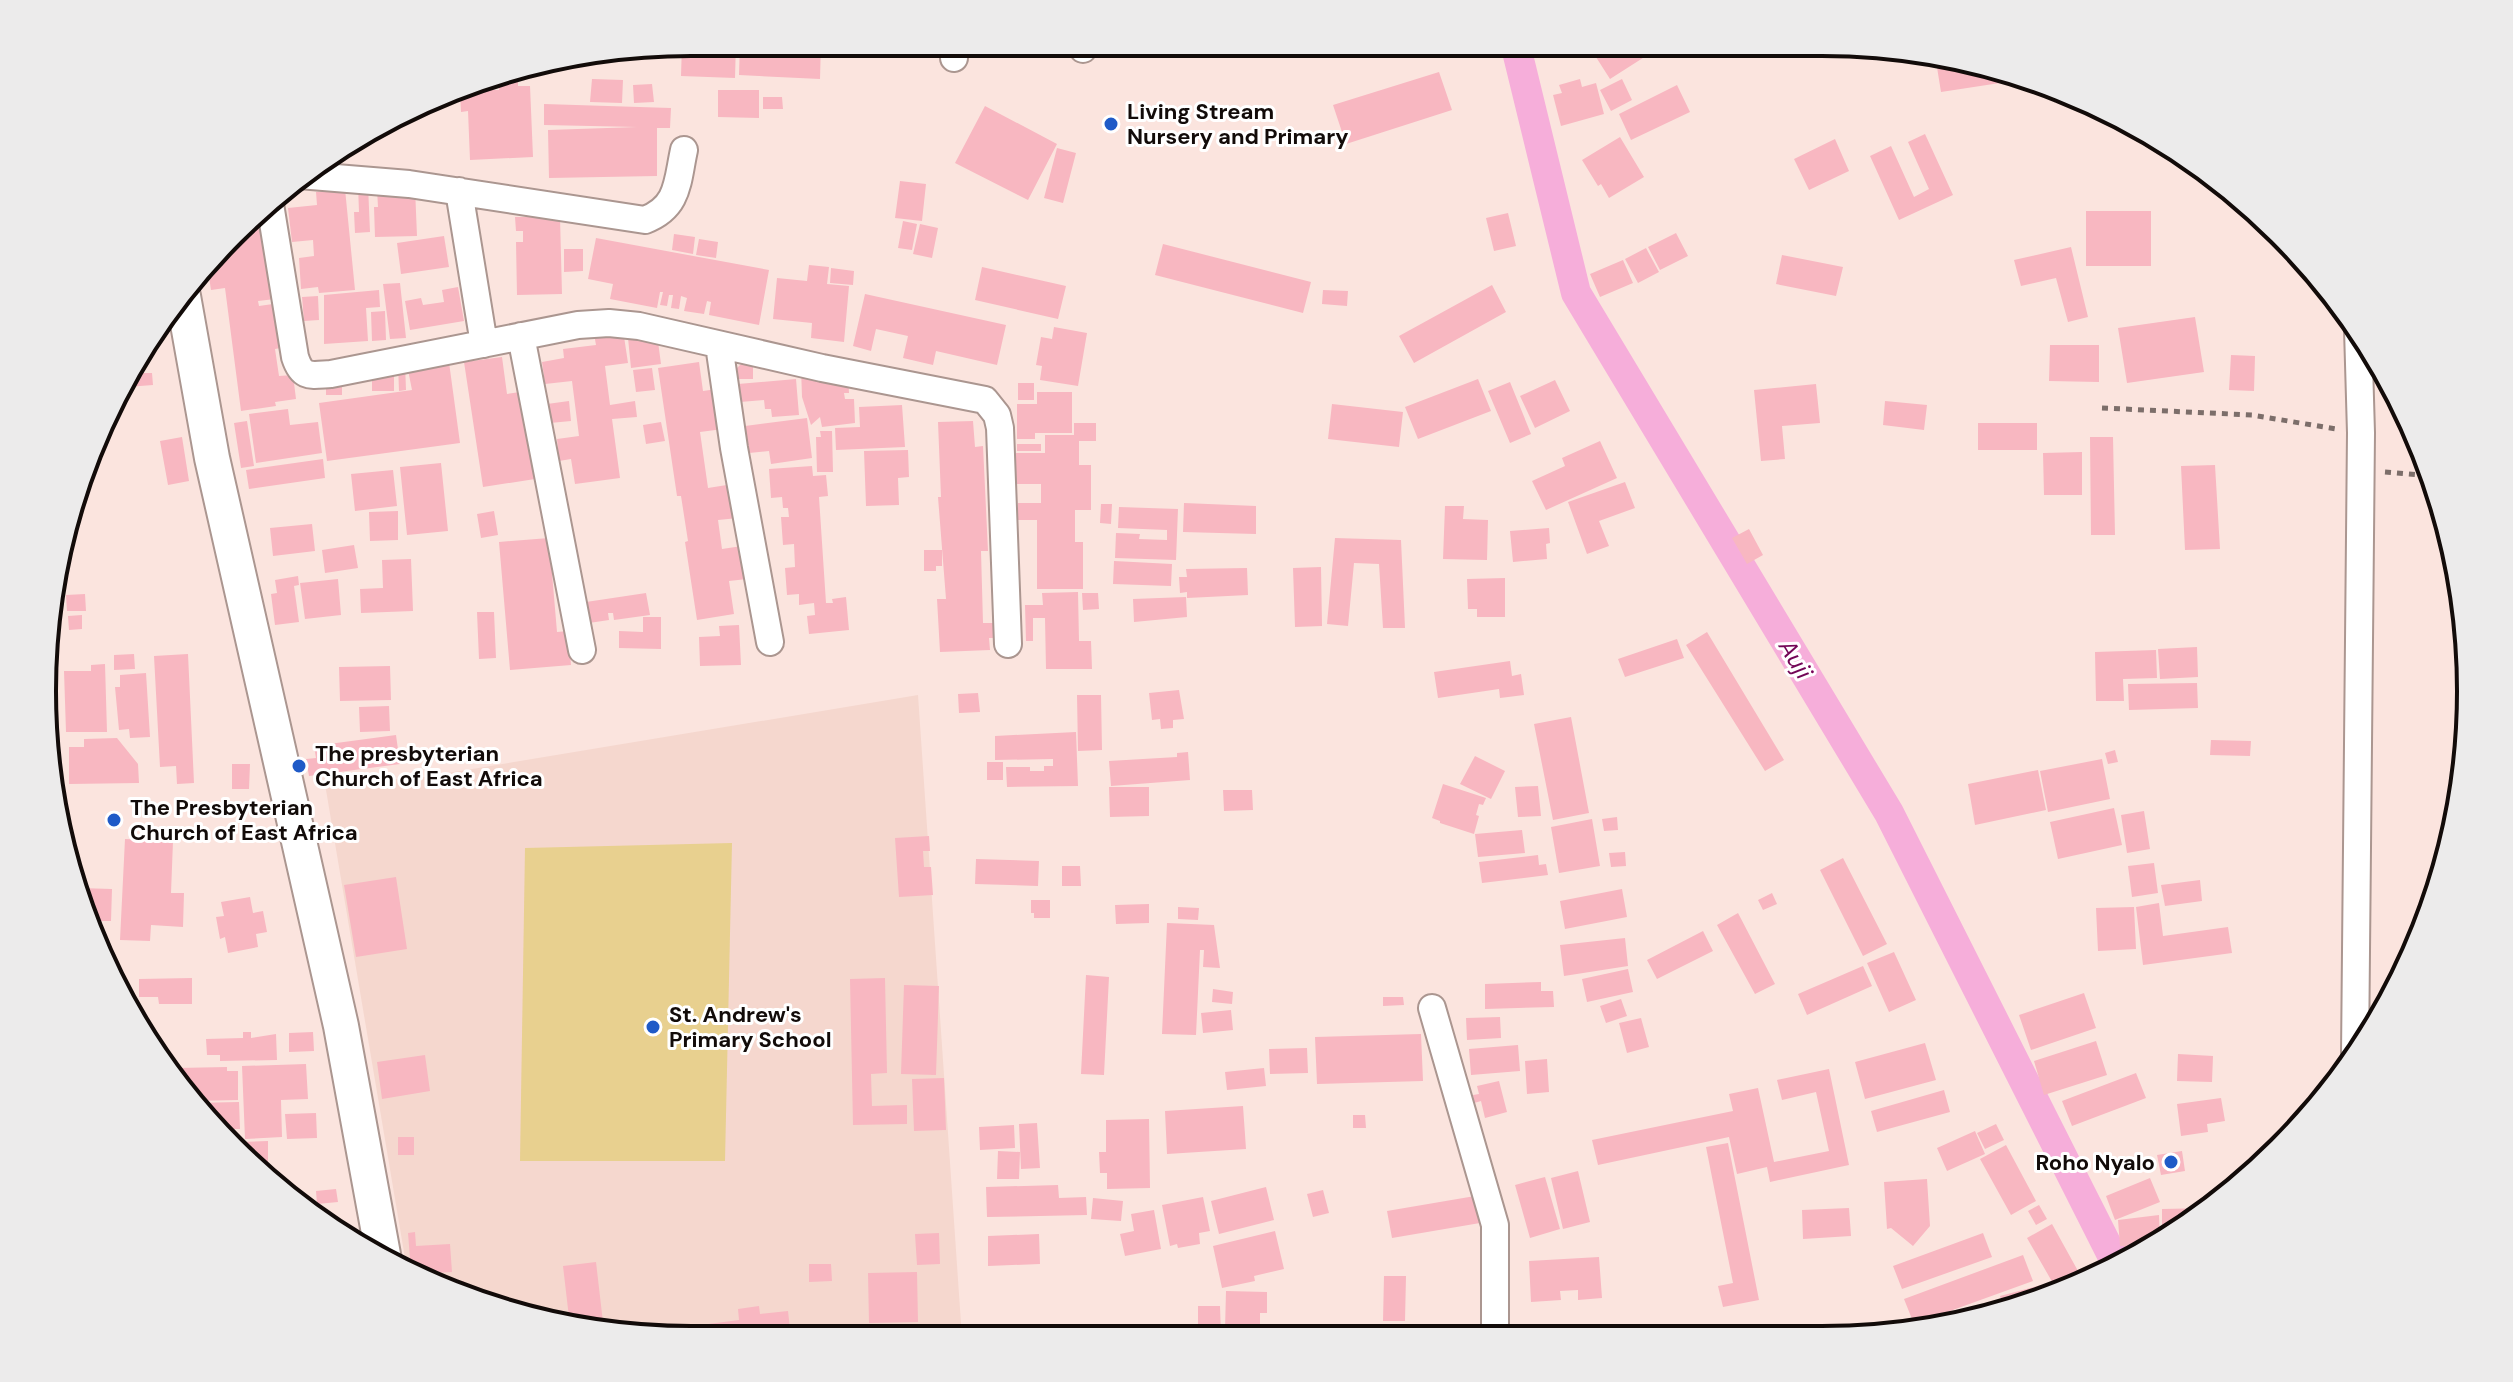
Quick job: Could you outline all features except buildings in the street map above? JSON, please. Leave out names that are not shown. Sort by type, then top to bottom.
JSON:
[{"type":"street","points":[[319,177],[409,184],[645,220],[657,216],[672,202],[684,150]]},
{"type":"street","points":[[459,191],[484,344]]},
{"type":"street","points":[[272,214],[295,357],[299,369],[308,375],[331,374],[578,325],[609,323],[639,326],[822,368],[977,397],[991,405],[1000,428],[1008,644]]},
{"type":"street","points":[[185,307],[212,458],[341,1026],[381,1246]]},
{"type":"street","points":[[521,336],[582,650]]},
{"type":"street","points":[[719,345],[734,448],[770,642]]},
{"type":"street","points":[[2355,1036],[2361,433],[2359,352]]},
{"type":"street","points":[[1432,1008],[1495,1225],[1495,1326]]},
{"type":"path","points":[[2102,408],[2252,415],[2361,433]]},
{"type":"path","points":[[2360,470],[2419,475]]},
{"type":"shaded area","name":"St. Andrew's Primary School","points":[[918,695],[961,1326],[691,1326],[608,1321],[567,1314],[487,1292],[405,1258],[325,784],[424,777]]},
{"type":"shaded area","points":[[732,843],[725,1161],[520,1161],[525,848]]},
{"type":"waterway","name":"Auji","points":[[1518,56],[1576,293],[1889,813],[2112,1256]]},
{"type":"place","name":"Living Stream Nursery and Primary","points":[[1111,124]]},
{"type":"place","name":"The presbyterian Church of East Africa","points":[[299,766]]},
{"type":"place","name":"The Presbyterian Church of East Africa","points":[[114,820]]},
{"type":"place","name":"St. Andrew's Primary School","points":[[653,1027]]},
{"type":"place","name":"Roho Nyalo","points":[[2171,1162]]}]
